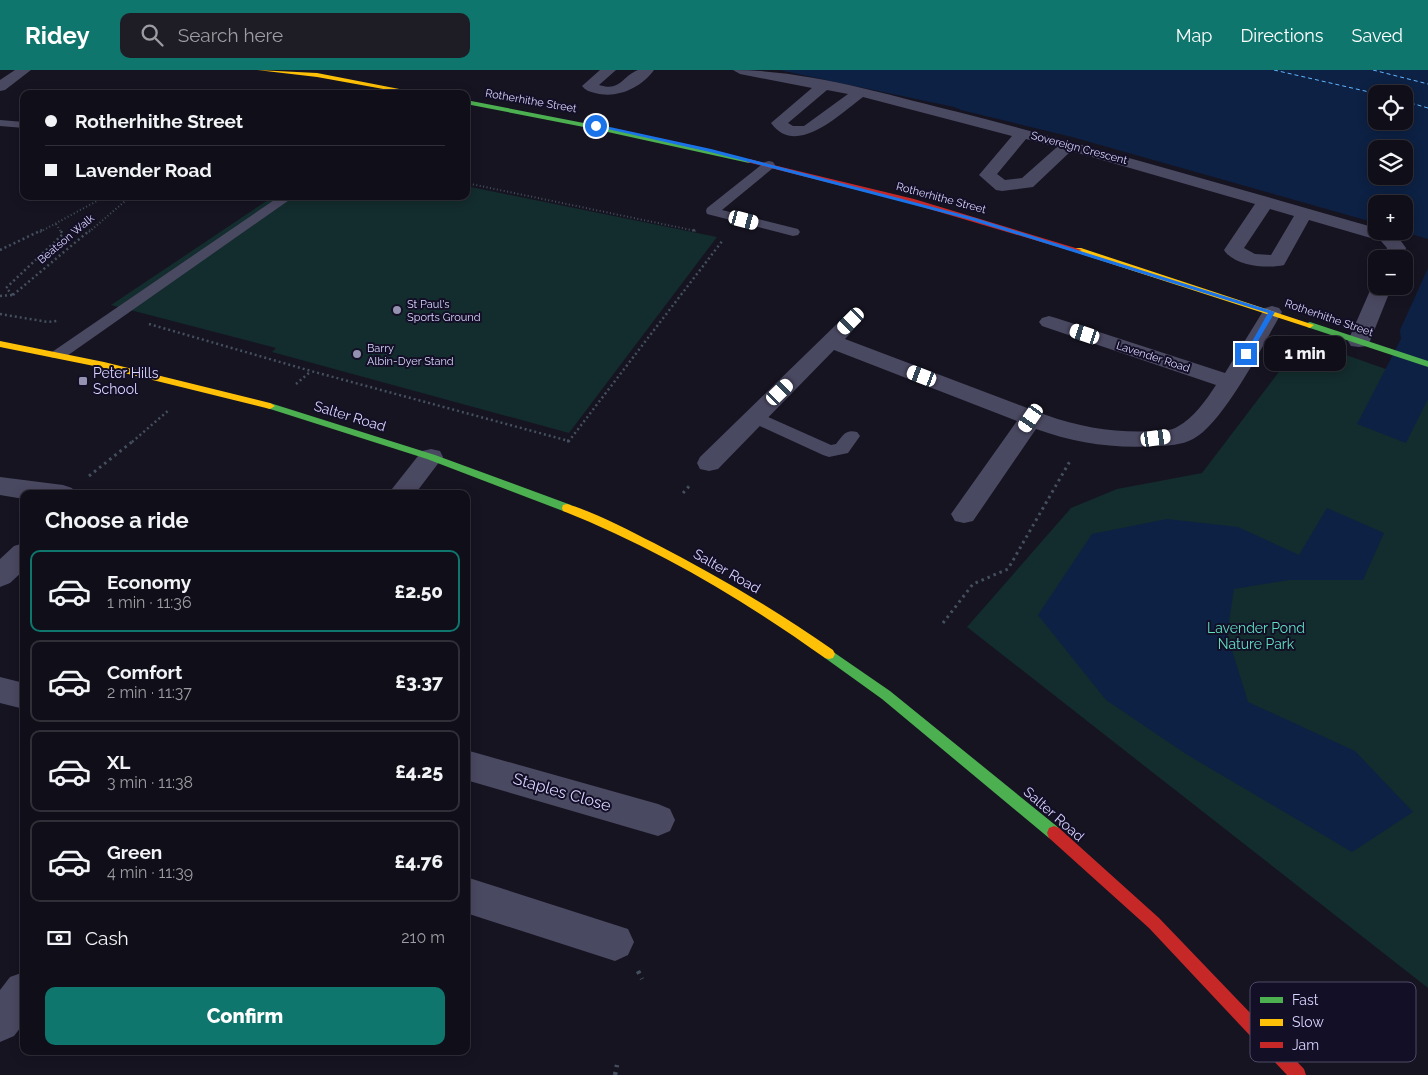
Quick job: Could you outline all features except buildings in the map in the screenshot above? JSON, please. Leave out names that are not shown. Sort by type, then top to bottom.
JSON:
[{"type":"street","points":[[0,87],[24,70]]},
{"type":"street","points":[[260,70],[320,73],[403,90]]},
{"type":"street","points":[[609,70],[589,86],[602,92],[621,90],[647,70]]},
{"type":"street","name":"Sovereign Crescent","points":[[740,70],[860,92],[1068,145],[1388,237],[1398,248],[1397,250]]},
{"type":"street","points":[[824,85],[779,123],[789,131],[808,130],[860,92]]},
{"type":"street","name":"Rotherhithe Street","points":[[470,103],[596,126],[769,165],[973,219],[1272,312],[1428,364]]},
{"type":"street","points":[[1023,133],[987,175],[1002,186],[1027,183],[1068,145]]},
{"type":"street","points":[[1266,201],[1233,250],[1251,259],[1277,261],[1305,212]]},
{"type":"street","points":[[1368,344],[1380,295]]},
{"type":"street","points":[[831,341],[1031,418],[1085,436],[1109,439],[1156,438],[1184,434],[1205,416],[1229,382],[1272,312]]},
{"type":"street","points":[[709,463],[851,321]]},
{"type":"street","name":"Lavender Road","points":[[1049,322],[1229,382]]},
{"type":"street","name":"Salter Road","points":[[0,344],[104,364],[272,407],[430,457],[564,507],[642,542],[716,580],[810,641],[886,695],[1038,818],[1154,923],[1250,1024]]},
{"type":"street","points":[[964,514],[1031,418]]},
{"type":"street","points":[[404,490],[430,457]]},
{"type":"street","points":[[0,486],[21,490]]},
{"type":"street","points":[[0,576],[20,557]]},
{"type":"street","points":[[0,690],[20,695]]},
{"type":"street","name":"Staples Close","points":[[470,765],[658,820]]},
{"type":"street","points":[[470,896],[616,942]]},
{"type":"street","points":[[0,1022],[20,996]]},
{"type":"street","name":"Salter Road","points":[[1286,1062],[1298,1075]]},
{"type":"lane","points":[[0,123],[20,125]]},
{"type":"lane","points":[[769,165],[712,211],[793,232]]},
{"type":"lane","points":[[58,355],[114,314],[283,200]]},
{"type":"lane","points":[[755,417],[828,451],[842,449],[851,436]]},
{"type":"path","points":[[470,185],[701,232]]},
{"type":"path","points":[[0,250],[56,224],[99,200]]},
{"type":"path","name":"Beatson Walk","points":[[12,295],[126,200]]},
{"type":"path","points":[[12,295],[6,288],[63,234],[56,224]]},
{"type":"path","points":[[0,314],[48,322],[114,314],[311,371],[569,441],[725,236]]},
{"type":"path","points":[[0,296],[12,295]]},
{"type":"path","points":[[68,490],[101,468],[169,410]]},
{"type":"path","points":[[943,623],[973,584],[1008,568],[1085,436]]},
{"type":"path","points":[[615,1075],[617,1065]]},
{"type":"green space","name":"St Paul's Sports Ground","points":[[470,187],[717,237],[569,433],[272,352],[276,348],[111,305],[268,200],[470,200]]},
{"type":"green space","name":"Lavender Pond Nature Park","points":[[1301,339],[1428,384],[1428,988],[967,627],[1071,508],[1117,489],[1202,473],[1291,356]]},
{"type":"water","points":[[779,70],[1428,70],[1428,239],[1413,235],[1413,195],[1368,195],[1368,221],[1072,137],[961,110]]},
{"type":"water","points":[[1428,268],[1428,399],[1406,443],[1357,424],[1401,339],[1400,330]]},
{"type":"water","points":[[1327,508],[1384,533],[1363,580],[1289,580],[1234,589],[1227,634],[1248,702],[1355,751],[1413,812],[1352,852],[1186,754],[1106,700],[1038,615],[1092,534],[1167,519],[1238,527],[1299,555]]},
{"type":"ferry route","points":[[1274,70],[1368,92]]},
{"type":"ferry route","points":[[1373,70],[1428,84]]},
{"type":"ferry route","points":[[1413,104],[1428,108]]},
{"type":"traffic: fast","points":[[470,103],[594,127],[749,161]]},
{"type":"traffic: fast","points":[[1310,325],[1428,364]]},
{"type":"traffic: fast","points":[[270,406],[431,457],[567,508]]},
{"type":"traffic: fast","points":[[829,654],[886,695],[1054,833]]},
{"type":"traffic: slow","points":[[260,70],[317,75],[400,90]]},
{"type":"traffic: slow","points":[[1078,250],[1310,325]]},
{"type":"traffic: slow","points":[[0,344],[104,365],[270,406]]},
{"type":"traffic: slow","points":[[567,508],[630,536],[709,578],[770,614],[829,654]]},
{"type":"traffic: jam","points":[[749,161],[911,201],[1078,250]]},
{"type":"traffic: jam","points":[[1054,833],[1154,923],[1250,1024]]},
{"type":"traffic: jam","points":[[1286,1062],[1298,1075]]},
{"type":"place","name":"St Paul's Sports Ground","points":[[397,310]]},
{"type":"place","name":"Barry Albin-Dyer Stand","points":[[357,354]]},
{"type":"place","name":"Peter Hills School","points":[[83,381]]},
{"type":"route","points":[[596,126],[711,150],[973,219],[1272,312],[1246,354]]}]
